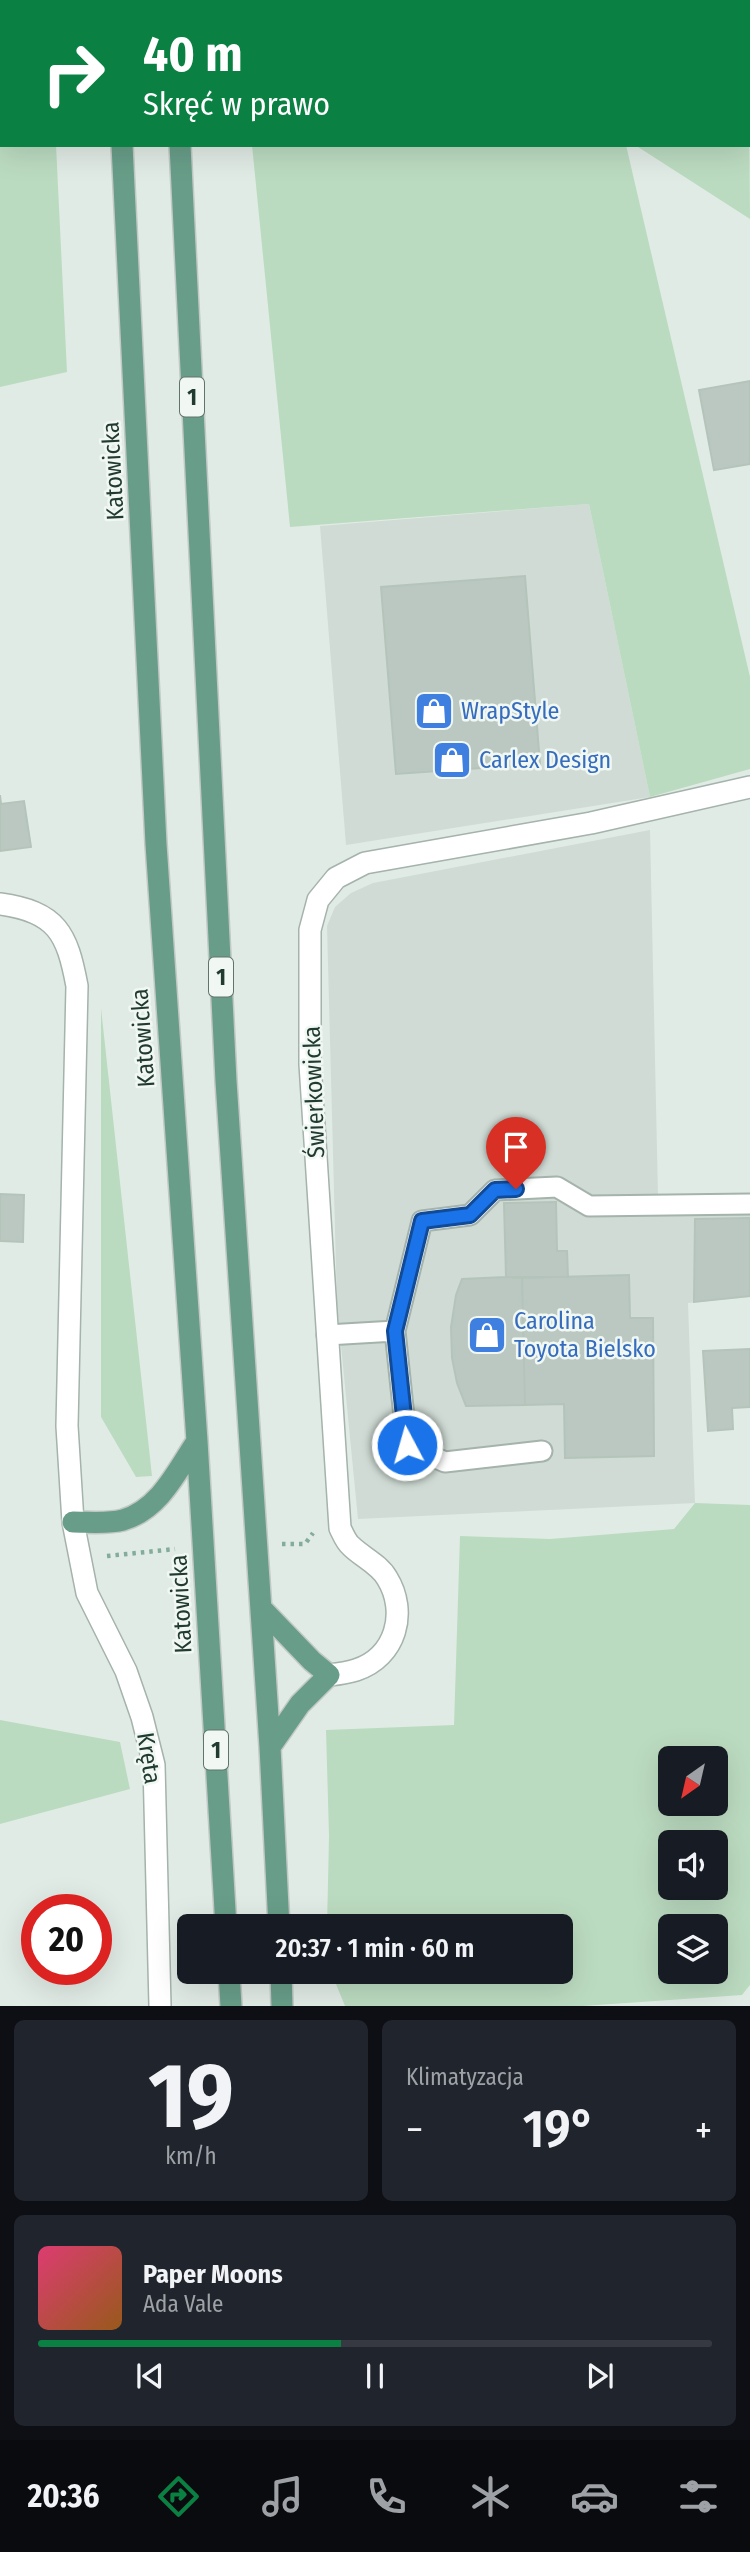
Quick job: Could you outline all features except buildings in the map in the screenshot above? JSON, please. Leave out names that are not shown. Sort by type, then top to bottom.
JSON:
[{"type":"main road","name":"Katowicka","points":[[122,147],[156,844],[197,1441],[225,1914]]},
{"type":"main road","name":"1","points":[[180,147],[226,1081],[270,1747],[278,1914]]},
{"type":"main road","points":[[73,1522],[121,1521],[147,1510],[166,1489],[197,1441]]},
{"type":"main road","points":[[261,1608],[329,1675],[300,1704],[270,1747]]},
{"type":"main road","points":[[229,1984],[230,2006]]},
{"type":"main road","points":[[281,1984],[282,2006]]},
{"type":"street","name":"Świerkowicka","points":[[329,1675],[357,1670],[375,1659],[391,1642],[398,1621],[396,1599],[387,1576],[350,1546],[340,1528],[310,1064],[310,930],[318,900],[336,878],[365,863],[591,823],[750,787]]},
{"type":"street","points":[[0,904],[32,910],[60,929],[72,958],[77,986],[67,1426],[73,1522]]},
{"type":"street","name":"Kręta","points":[[73,1522],[87,1593],[127,1671],[154,1765],[160,2006]]},
{"type":"lane","points":[[542,1451],[445,1462],[407,1445],[395,1331],[422,1221],[470,1215],[495,1190],[556,1187],[589,1206],[750,1203]]},
{"type":"lane","points":[[327,1335],[395,1331]]},
{"type":"shaded area","points":[[589,504],[650,797],[346,845],[320,526]]},
{"type":"shaded area","points":[[650,830],[658,1196],[750,1194],[750,1297],[688,1303],[695,1503],[358,1519],[337,1305],[327,926],[335,907],[351,893],[373,883]]},
{"type":"green space","points":[[0,147],[56,147],[67,372],[0,387]]},
{"type":"green space","points":[[252,147],[626,147],[750,677],[750,769],[650,797],[589,504],[290,527]]},
{"type":"green space","points":[[638,147],[749,147],[750,219]]},
{"type":"green space","points":[[101,1008],[152,1476],[136,1477],[101,1417]]},
{"type":"green space","points":[[695,1503],[750,1505],[750,1985],[742,1995],[583,2006],[345,2006],[336,1984],[573,1984],[573,1914],[327,1914],[329,1836],[326,1730],[454,1725],[460,1536],[550,1539],[674,1529]]},
{"type":"green space","points":[[0,1720],[120,1742],[130,1789],[0,1824]]},
{"type":"place","name":"WrapStyle","points":[[434,711]]},
{"type":"place","name":"Carlex Design","points":[[452,760]]},
{"type":"place","name":"Carolina Toyota Bielsko","points":[[487,1335]]},
{"type":"route","points":[[407,1445],[395,1331],[422,1221],[470,1215],[495,1190],[516,1189]]}]
